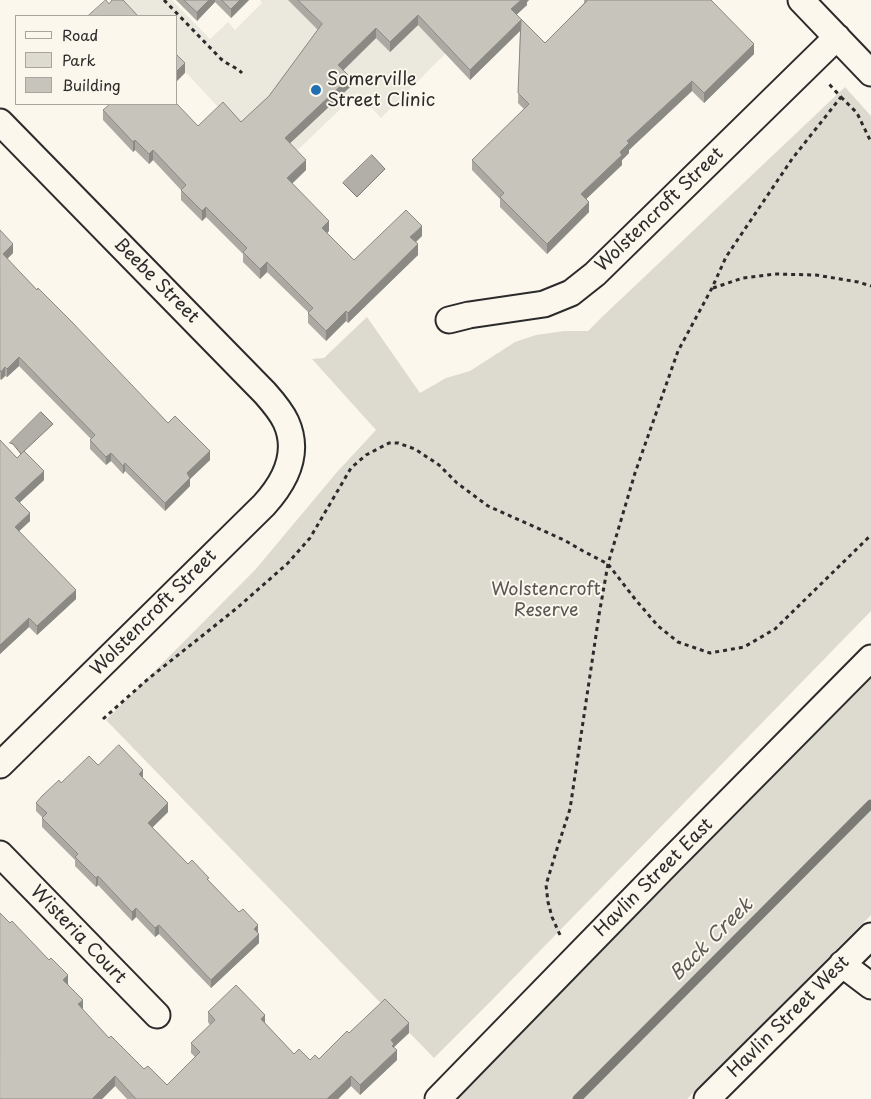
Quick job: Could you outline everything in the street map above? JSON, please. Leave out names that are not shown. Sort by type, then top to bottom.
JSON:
[{"type":"street","points":[[801,0],[837,37],[866,57]]},
{"type":"street","name":"Wolstencroft Street","points":[[449,320],[468,315],[544,304],[571,293],[595,274],[837,37]]},
{"type":"street","name":"Beebe Street","points":[[0,122],[265,393],[285,420],[290,433],[292,451]]},
{"type":"street","name":"Wolstencroft Street","points":[[0,765],[264,505],[274,494],[287,470],[292,451]]},
{"type":"street","name":"Havlin Street East","points":[[438,1099],[871,658]]},
{"type":"street","name":"Wisteria Court","points":[[0,854],[156,1015]]},
{"type":"street","name":"Havlin Street West","points":[[707,1099],[871,936]]},
{"type":"street","points":[[842,964],[871,986]]},
{"type":"path","points":[[164,0],[221,59],[236,67],[242,73]]},
{"type":"path","points":[[828,83],[857,113],[871,142]]},
{"type":"path","points":[[577,956],[558,933],[548,902],[546,886],[570,809],[597,625],[608,564],[635,473],[678,351],[726,258],[792,158],[841,97]]},
{"type":"path","points":[[712,288],[743,278],[774,274],[816,275],[871,286]]},
{"type":"path","points":[[103,719],[148,679],[237,608],[288,564],[310,538],[351,468],[366,454],[389,443],[398,443],[416,449],[439,465],[457,483],[488,506],[564,540],[608,564],[658,626],[678,642],[710,654],[744,647],[775,629],[871,534]]},
{"type":"shaded area","points":[[118,0],[172,0],[210,39],[228,22],[235,30],[262,3],[260,0],[486,0],[492,7],[381,118],[357,93],[277,170],[178,64],[178,15],[132,15]]},
{"type":"shaded area","points":[[372,155],[385,169],[357,197],[343,183]]},
{"type":"shaded area","points":[[41,412],[53,424],[21,454],[10,443]]},
{"type":"green space","name":"Wolstencroft Reserve","points":[[845,87],[871,116],[871,611],[434,1058],[106,720],[255,570],[337,472],[376,430],[312,359],[324,358],[367,317],[420,393],[446,378],[470,371],[515,342],[536,335],[564,331],[588,331]]},
{"type":"green space","points":[[871,677],[871,915],[687,1099],[456,1099],[581,969]]},
{"type":"building","points":[[106,0],[109,4],[112,0],[123,0],[137,15],[89,15]]},
{"type":"building","points":[[184,0],[209,0],[197,12]]},
{"type":"building","points":[[222,0],[240,0],[231,9]]},
{"type":"building","points":[[298,0],[521,0],[511,9],[545,43],[586,0],[711,0],[754,44],[704,93],[692,81],[627,141],[629,143],[620,152],[622,155],[581,194],[589,202],[547,244],[500,197],[504,193],[472,160],[529,104],[518,93],[521,20],[470,70],[418,15],[390,42],[376,28],[338,65],[350,77],[285,138],[306,160],[287,178],[329,221],[322,228],[354,260],[406,210],[422,226],[410,237],[418,244],[348,313],[346,311],[326,331],[308,313],[313,308],[267,262],[260,269],[243,252],[247,248],[206,207],[202,211],[181,190],[186,185],[153,150],[149,154],[135,140],[133,142],[103,110],[109,105],[178,105],[198,126],[223,102],[241,122],[269,96],[322,24]]},
{"type":"building","points":[[178,56],[185,63],[178,70]]},
{"type":"building","points":[[0,230],[13,244],[3,254],[37,290],[38,288],[71,321],[168,423],[175,416],[210,451],[187,473],[190,478],[165,503],[125,463],[123,466],[111,453],[106,457],[90,440],[95,435],[19,357],[7,369],[5,367],[1,372]]},
{"type":"building","points":[[0,440],[17,458],[24,451],[44,471],[15,498],[30,513],[15,527],[76,590],[37,626],[29,618],[0,645]]},
{"type":"building","points":[[119,745],[143,770],[139,774],[168,803],[148,823],[188,864],[192,860],[209,878],[207,879],[239,912],[243,909],[258,925],[254,929],[259,934],[211,980],[159,925],[155,928],[136,908],[132,912],[98,876],[96,878],[75,857],[78,854],[42,818],[47,813],[36,803],[59,780],[61,783],[89,756],[98,765]]},
{"type":"building","points":[[0,913],[10,923],[12,921],[49,960],[51,958],[68,975],[63,980],[83,1000],[78,1004],[109,1038],[111,1036],[144,1069],[148,1066],[167,1085],[200,1052],[191,1043],[215,1020],[208,1012],[236,985],[265,1015],[261,1019],[294,1054],[299,1049],[310,1060],[315,1055],[319,1059],[347,1031],[349,1033],[385,999],[409,1023],[391,1040],[394,1044],[392,1046],[397,1050],[360,1085],[351,1076],[327,1099],[136,1099],[115,1076],[92,1099],[0,1099]]},
{"type":"waterway","name":"Back Creek","points":[[577,1099],[871,804]]},
{"type":"place","name":"Somerville Street Clinic","points":[[316,90]]}]
